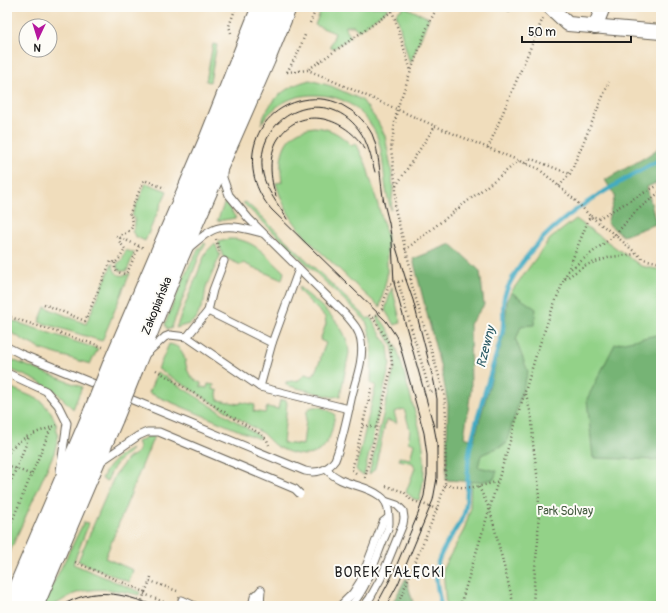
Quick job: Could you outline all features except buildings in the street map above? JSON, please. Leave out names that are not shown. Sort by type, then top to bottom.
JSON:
[{"type":"main road","name":"Zakopiańska","points":[[32,606],[90,469],[117,359],[211,138],[263,7]]},
{"type":"main road","name":"Zakopiańska","points":[[117,359],[177,257],[264,59],[285,7]]},
{"type":"main road","name":"Zakopiańska","points":[[12,606],[52,511],[103,415]]},
{"type":"street","points":[[596,27],[603,7]]},
{"type":"street","points":[[548,10],[568,24],[661,32]]},
{"type":"lane","points":[[7,347],[292,467],[308,472],[316,472],[326,469],[335,460],[349,409],[362,353],[360,334],[346,315],[262,234],[229,195],[223,178],[222,154]]},
{"type":"lane","points":[[177,257],[213,230],[238,227],[262,234]]},
{"type":"lane","points":[[187,337],[208,311],[213,290],[224,261]]},
{"type":"lane","points":[[260,387],[272,343],[299,269]]},
{"type":"lane","points":[[208,311],[272,343]]},
{"type":"lane","points":[[117,359],[152,347],[170,335],[187,337],[260,387],[349,409]]},
{"type":"lane","points":[[7,373],[46,391],[58,405],[67,423],[52,511]]},
{"type":"lane","points":[[90,469],[138,436],[148,432],[159,432],[295,489],[300,494]]},
{"type":"lane","points":[[326,469],[338,479],[379,495],[385,501],[389,509],[389,524],[385,528],[360,582],[353,593],[340,606]]},
{"type":"lane","points":[[364,606],[381,578],[403,524],[403,511],[396,505],[385,501]]},
{"type":"lane","points":[[351,606],[359,596],[366,583],[385,528]]},
{"type":"lane","points":[[252,606],[254,597],[261,590],[260,606]]},
{"type":"lane","points":[[182,600],[195,606]]},
{"type":"path","points":[[231,34],[229,26],[236,7]]},
{"type":"path","points":[[310,23],[317,7]]},
{"type":"path","points":[[391,7],[411,72]]},
{"type":"path","points":[[308,70],[398,7]]},
{"type":"path","points":[[397,606],[437,509],[445,485],[446,415],[443,389],[411,279],[395,209],[396,187],[391,149],[397,109],[426,30],[437,7]]},
{"type":"path","points":[[488,148],[548,10]]},
{"type":"path","points":[[305,36],[298,53],[287,72],[308,70],[435,126],[539,169],[576,201],[590,216],[643,259],[661,263]]},
{"type":"path","points":[[559,186],[570,174],[609,82]]},
{"type":"path","points":[[396,187],[435,126]]},
{"type":"path","points":[[526,164],[529,158],[570,174]]},
{"type":"path","points":[[405,250],[519,161]]},
{"type":"path","points":[[139,246],[128,271],[124,274],[117,272],[115,269],[115,263],[125,249],[119,241],[122,234],[133,228],[134,221],[129,215],[144,180],[164,188]]},
{"type":"path","points":[[590,216],[599,218],[661,184]]},
{"type":"path","points":[[568,272],[615,235],[635,212],[661,191]]},
{"type":"path","points":[[460,606],[537,352],[553,307],[590,216]]},
{"type":"path","points":[[215,235],[224,261]]},
{"type":"path","points":[[116,236],[145,248]]},
{"type":"path","points":[[565,280],[586,265],[611,257],[637,254]]},
{"type":"path","points":[[44,304],[85,321],[111,261],[115,263]]},
{"type":"path","points":[[373,318],[382,309],[389,284],[411,279]]},
{"type":"path","points":[[398,282],[430,392],[443,389]]},
{"type":"path","points":[[368,314],[376,322],[390,345],[392,365],[366,478],[358,476],[352,470],[372,386]]},
{"type":"path","points":[[7,316],[117,359]]},
{"type":"path","points":[[156,370],[262,435],[267,440],[269,446]]},
{"type":"path","points":[[525,393],[532,419],[533,444],[539,488],[538,540],[533,606]]},
{"type":"path","points":[[7,456],[10,450],[17,443],[60,424]]},
{"type":"path","points":[[363,425],[377,428]]},
{"type":"path","points":[[7,533],[51,428]]},
{"type":"path","points":[[7,491],[30,436]]},
{"type":"path","points":[[7,465],[32,474]]},
{"type":"path","points":[[445,485],[470,488],[479,487],[498,481]]},
{"type":"path","points":[[379,484],[404,492],[411,500],[437,509]]},
{"type":"path","points":[[479,487],[490,510],[514,606]]},
{"type":"path","points":[[75,562],[174,606]]},
{"type":"path","points":[[140,606],[151,577]]},
{"type":"path","points":[[150,581],[185,594],[182,600]]},
{"type":"green space","points":[[322,7],[388,7],[388,9],[358,31],[354,26],[346,26],[345,28],[351,37],[334,48],[330,47],[335,33],[315,25]]},
{"type":"green space","points":[[405,7],[429,18],[410,64],[396,13]]},
{"type":"green space","points":[[213,44],[217,45],[210,82],[206,81]]},
{"type":"green space","points":[[310,80],[331,86],[362,100],[378,122],[385,136],[391,168],[393,187],[391,210],[386,192],[382,154],[376,134],[364,116],[354,107],[340,99],[325,96],[306,95],[291,99],[277,106],[261,124],[264,115],[279,95],[293,86]]},
{"type":"green space","points":[[314,127],[326,129],[335,133],[352,146],[356,143],[366,164],[387,236],[387,276],[380,307],[309,240],[293,221],[286,210],[281,197],[276,183],[282,182],[281,163],[285,146],[295,133]]},
{"type":"green space","points":[[661,146],[661,181],[647,187],[656,224],[623,236],[607,223],[615,196],[605,180],[641,160]]},
{"type":"green space","points":[[146,183],[167,191],[145,241],[135,236],[132,231],[135,223],[132,215]]},
{"type":"green space","points":[[225,202],[236,218],[217,221]]},
{"type":"green space","points":[[246,202],[368,319],[370,317],[388,346],[390,364],[364,475],[359,473],[356,469],[376,385],[371,384],[372,340],[366,321],[243,203]]},
{"type":"green space","name":"Park Solvay","points":[[576,219],[641,266],[661,270],[661,603],[653,606],[446,606],[443,568],[464,530],[470,510],[471,473],[504,334],[507,300],[511,292],[550,239]]},
{"type":"green space","points":[[229,239],[246,242],[260,250],[284,272],[282,280],[243,263],[241,265],[223,257],[218,242]]},
{"type":"green space","points":[[204,243],[206,244],[202,249],[171,329],[167,329],[165,324],[183,280],[199,248]]},
{"type":"green space","points":[[215,243],[220,256],[206,287],[204,301],[196,319],[189,324],[176,328],[206,252]]},
{"type":"green space","points":[[451,244],[480,271],[484,305],[470,324],[471,390],[464,437],[474,440],[504,334],[507,300],[511,292],[536,309],[534,325],[521,326],[516,340],[528,372],[506,444],[481,455],[478,467],[497,471],[494,479],[478,482],[446,480],[448,405],[443,377],[413,259]]},
{"type":"green space","points":[[126,250],[134,253],[127,271],[120,271],[117,264],[122,260]]},
{"type":"green space","points":[[112,264],[116,273],[118,274],[124,275],[130,273],[102,341],[39,322],[45,307],[86,324]]},
{"type":"green space","points":[[299,287],[331,316],[344,333],[349,353],[340,396],[332,397],[286,385],[286,382],[299,380],[305,374],[313,376],[321,359],[320,358],[326,343],[320,340],[326,324],[325,317],[301,293]]},
{"type":"green space","points":[[392,287],[401,323],[394,325],[385,310]]},
{"type":"green space","points":[[378,316],[385,325],[395,344],[421,434],[424,469],[423,485],[419,500],[414,499],[406,492],[415,468],[413,463],[399,460],[399,457],[410,459],[414,444],[408,442],[410,430],[404,409],[394,412],[397,423],[386,420],[375,468],[369,474],[395,365],[392,345],[376,318]]},
{"type":"green space","points":[[7,319],[98,349],[90,364],[43,350],[7,330]]},
{"type":"green space","points":[[661,334],[661,460],[593,458],[587,399],[615,344]]},
{"type":"green space","points":[[169,344],[177,346],[181,351],[189,374],[201,383],[201,387],[207,388],[208,384],[214,385],[213,389],[218,391],[218,400],[255,405],[253,411],[265,413],[267,407],[278,409],[280,400],[286,400],[287,403],[283,443],[303,445],[307,411],[309,408],[313,407],[321,407],[335,415],[329,439],[317,452],[303,455],[289,452],[276,446],[262,433],[158,369]]},
{"type":"green space","points":[[7,358],[82,387],[73,409],[55,391],[33,379],[7,368]]},
{"type":"green space","points":[[157,372],[261,437],[259,439],[149,393]]},
{"type":"green space","points":[[7,386],[40,400],[51,412],[56,423],[58,439],[54,453],[7,558]]},
{"type":"green space","points":[[154,436],[105,558],[133,570],[129,582],[78,561],[115,475],[127,459],[138,452],[139,446],[137,442],[147,437]]},
{"type":"green space","points":[[131,449],[129,453],[115,465],[107,481],[102,479],[107,469],[114,461]]},
{"type":"green space","points":[[84,522],[89,523],[73,564],[140,592],[139,595],[115,590],[98,589],[74,594],[56,604],[42,606]]},
{"type":"green space","points":[[406,578],[414,606],[391,606]]},
{"type":"waterway","name":"Rzewny","points":[[441,606],[436,569],[441,554],[461,521],[465,511],[470,448],[502,334],[505,294],[518,269],[534,248],[566,217],[603,192],[661,159]]},
{"type":"tram line","points":[[376,606],[392,576],[424,496],[427,475],[427,455],[424,433],[400,346],[396,336],[386,321],[272,210],[261,195],[255,178],[252,161],[254,145],[261,130],[271,116],[285,106],[303,100],[314,99],[331,101],[351,110],[364,123],[375,141],[384,203]]},
{"type":"tram line","points":[[287,219],[270,192],[265,180],[263,174],[263,153],[268,136],[279,122],[294,112],[310,108],[328,108],[344,116],[359,130],[365,140],[375,172]]},
{"type":"tram line","points":[[276,196],[271,175],[271,160],[275,145],[278,139],[288,128],[299,121],[311,118],[323,119],[335,123],[347,129],[357,138],[365,149]]},
{"type":"tram line","points":[[383,199],[392,242],[394,283],[434,427],[438,448]]},
{"type":"tram line","points":[[395,244],[413,300],[434,382],[437,399],[437,427]]},
{"type":"tram line","points":[[386,606],[398,584],[433,500],[437,478],[437,443]]},
{"type":"tram line","points":[[61,606],[73,600],[96,594],[119,595],[143,601],[155,606]]},
{"type":"tram line","points":[[82,606],[104,603],[129,606]]},
{"type":"district","name":"BOREK FAŁĘCKI","points":[[390,572]]}]
